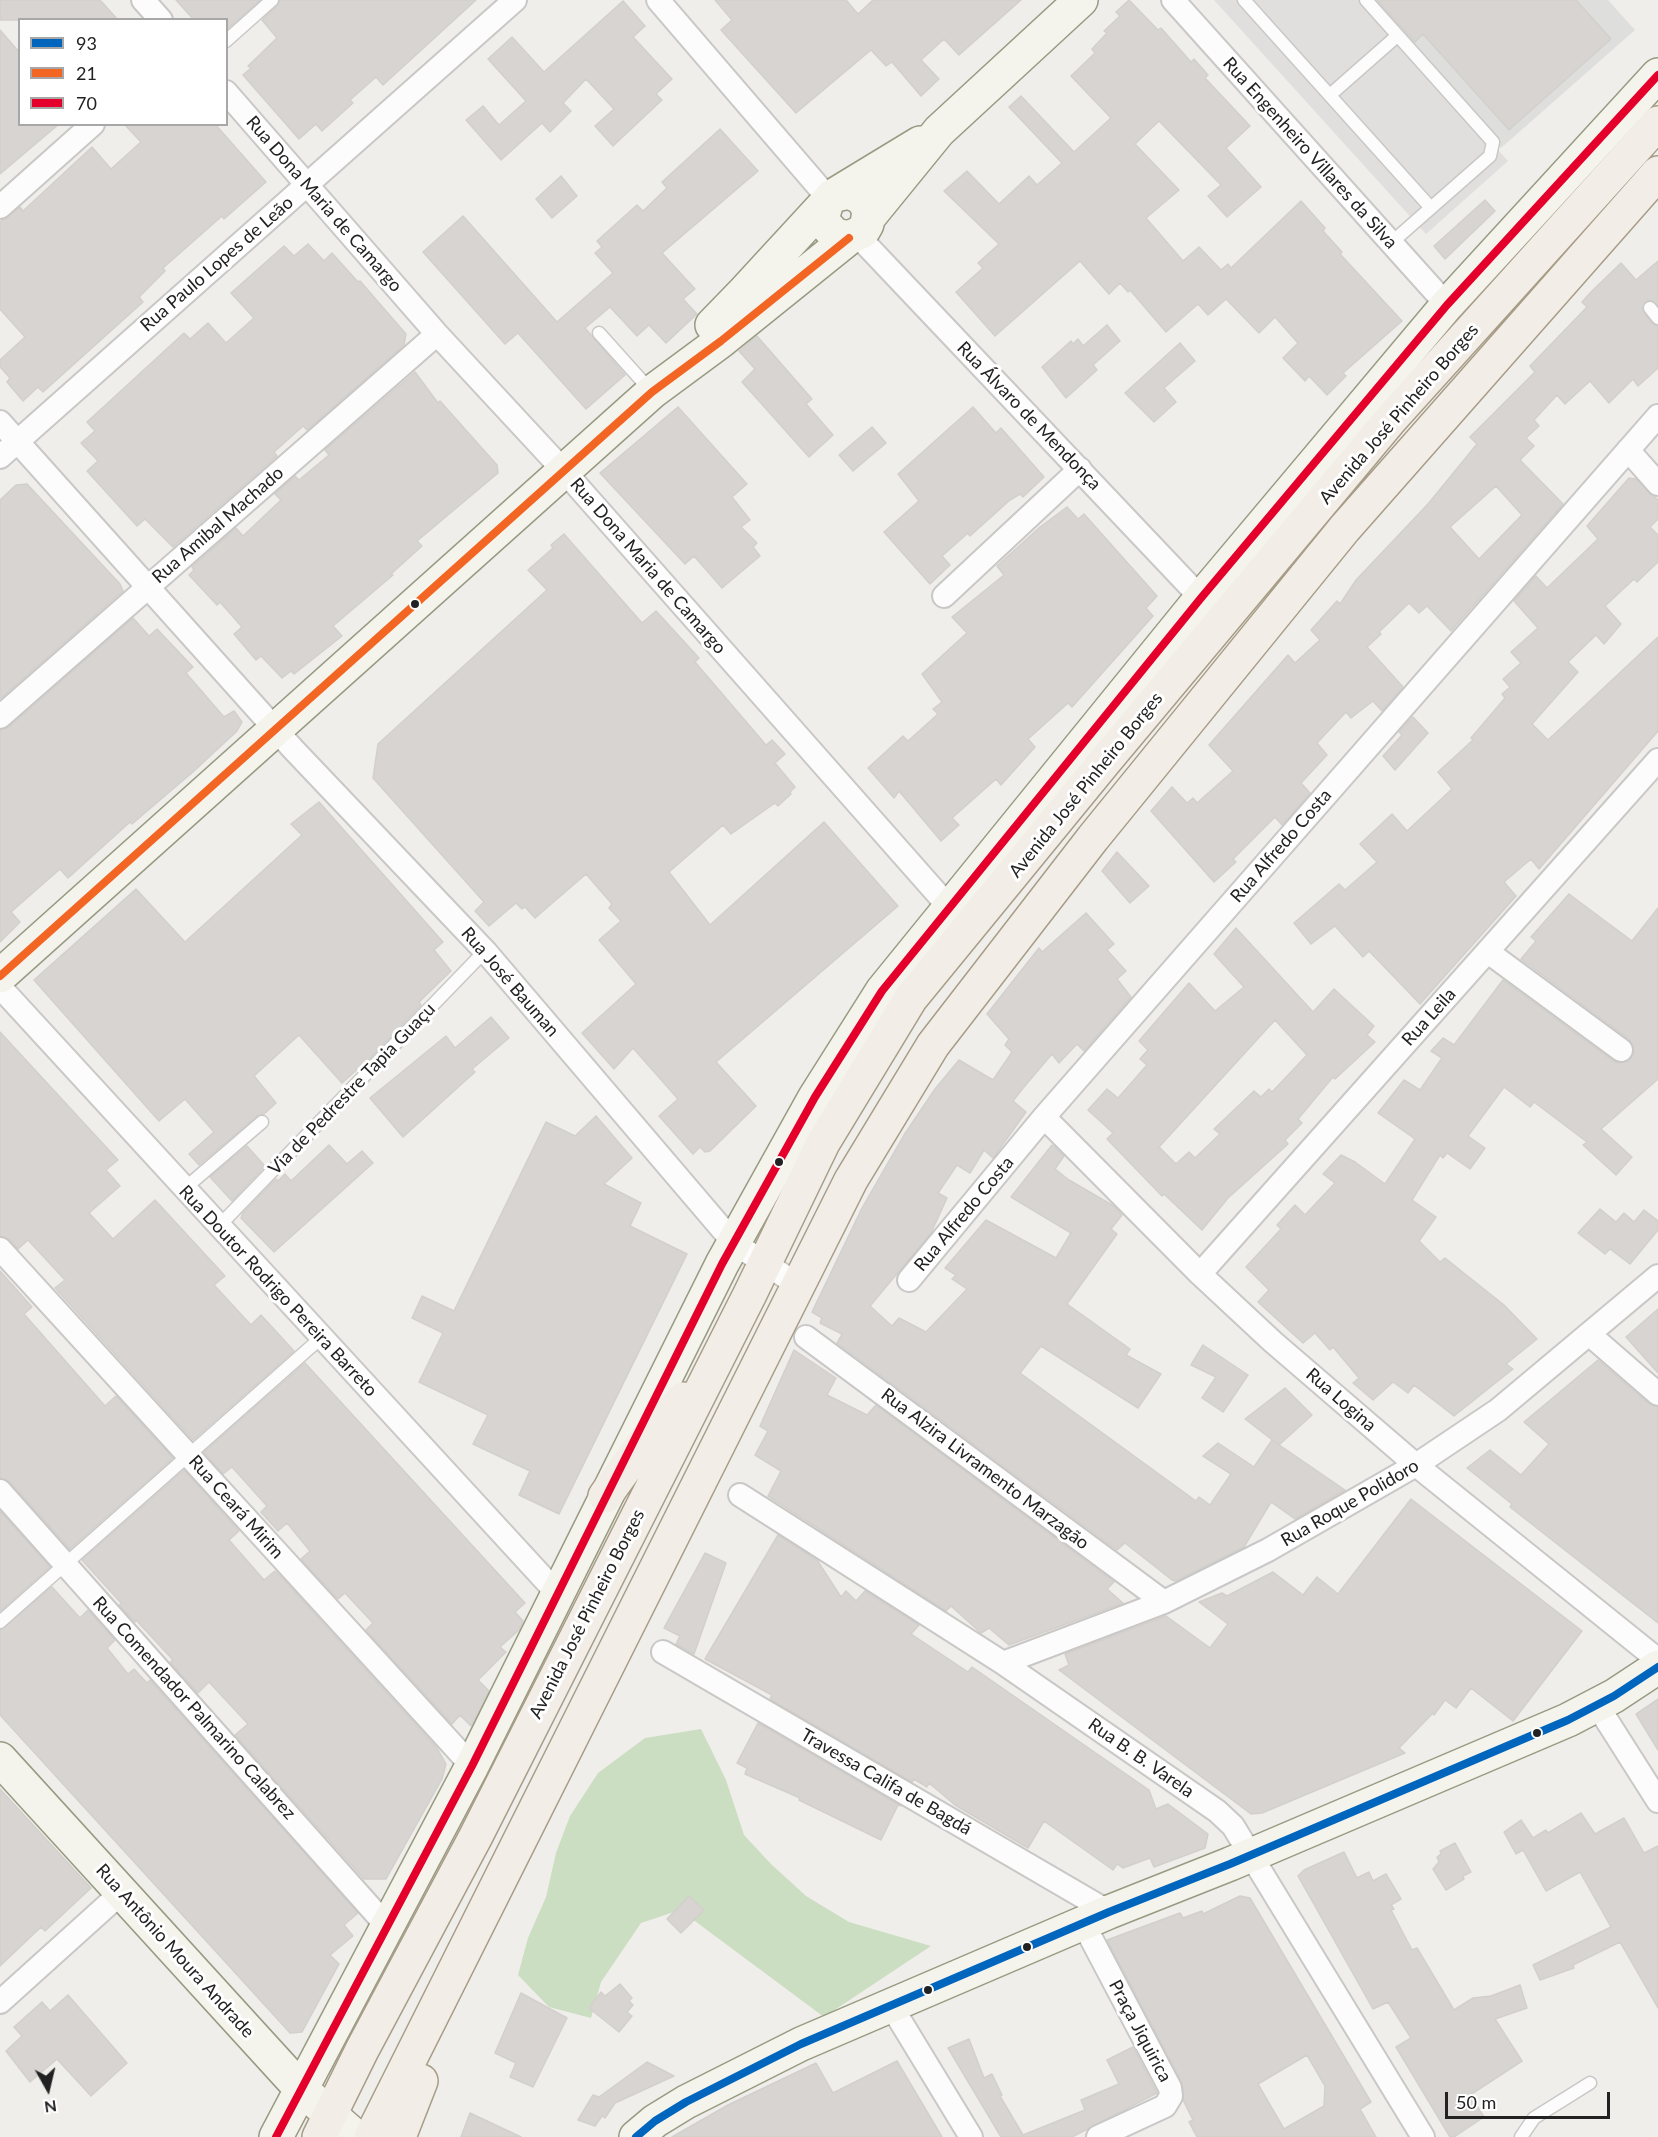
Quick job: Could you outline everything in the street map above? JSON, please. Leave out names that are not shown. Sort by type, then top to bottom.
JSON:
[{"type":"main road","name":"Avenida José Pinheiro Borges","points":[[325,2126],[476,1836],[764,1265],[823,1143],[911,998],[1105,761],[1391,419],[1658,123]]},
{"type":"main road","name":"Avenida José Pinheiro Borges","points":[[371,2137],[501,1882],[857,1168],[933,1045],[1093,838],[1345,528],[1658,172]]},
{"type":"main road","points":[[605,1496],[648,1437],[711,1369]]},
{"type":"main road","points":[[399,2137],[501,1882]]},
{"type":"street","points":[[142,0],[159,18]]},
{"type":"street","name":"Rua Paulo Lopes de Leão","points":[[0,457],[515,0]]},
{"type":"street","points":[[658,0],[831,198]]},
{"type":"street","points":[[0,976],[655,390],[721,341],[858,230],[939,131],[1081,0]]},
{"type":"street","name":"Rua Engenheiro Villares da Silva","points":[[1173,0],[1447,305]]},
{"type":"street","points":[[276,2137],[472,1766],[605,1496],[734,1243],[815,1097],[882,991],[1201,597],[1447,305],[1658,75]]},
{"type":"street","name":"Rua Dona Maria de Camargo","points":[[228,94],[437,334],[564,471],[949,907]]},
{"type":"street","points":[[0,207],[91,126]]},
{"type":"street","points":[[655,390],[831,198],[939,131]]},
{"type":"street","points":[[1586,255],[1658,192]]},
{"type":"street","points":[[831,198],[823,216],[825,224],[835,235],[858,230]]},
{"type":"street","name":"Rua Álvaro de Mendonça","points":[[858,230],[1201,597]]},
{"type":"street","name":"Rua Amibal Machado","points":[[0,717],[437,334]]},
{"type":"street","name":"Rua Alfredo Costa","points":[[909,1280],[1044,1117],[1658,416]]},
{"type":"street","name":"Rua José Bauman","points":[[0,422],[276,731],[485,951],[734,1243],[764,1265],[798,1285]]},
{"type":"street","points":[[1628,450],[1658,484]]},
{"type":"street","points":[[944,596],[1080,469]]},
{"type":"street","name":"Rua Leila","points":[[1200,1274],[1658,760]]},
{"type":"street","points":[[1488,952],[1621,1050]]},
{"type":"street","name":"Rua Doutor Rodrigo Pereira Barreto","points":[[0,987],[218,1227],[557,1593]]},
{"type":"street","name":"Rua Logina","points":[[1044,1117],[1200,1274],[1273,1342],[1416,1465],[1658,1660]]},
{"type":"street","name":"Rua Ceará Mirim","points":[[0,1249],[472,1766]]},
{"type":"street","name":"Rua Roque Polidoro","points":[[1003,1663],[1164,1602],[1268,1550],[1416,1465],[1498,1410],[1658,1276]]},
{"type":"street","points":[[1589,1334],[1658,1394]]},
{"type":"street","name":"Rua Alzira Livramento Marzagão","points":[[806,1337],[1164,1602]]},
{"type":"street","name":"Rua Comendador Palmarino Calabrez","points":[[0,1491],[386,1925]]},
{"type":"street","name":"Rua B. B. Varela","points":[[740,1495],[1003,1663],[1217,1811],[1233,1826],[1423,2137]]},
{"type":"street","name":"Travessa Califa de Bagdá","points":[[663,1652],[1096,1917]]},
{"type":"street","points":[[652,2132],[801,2044],[890,2004],[1251,1854],[1597,1705],[1658,1667]]},
{"type":"street","points":[[1597,1705],[1658,1801]]},
{"type":"street","name":"Rua Antônio Moura Andrade","points":[[0,1759],[301,2089],[325,2126],[356,2137]]},
{"type":"street","points":[[0,2002],[122,1892]]},
{"type":"street","name":"Praça Jiquirica","points":[[1096,1917],[1170,2088],[1171,2096],[1165,2106],[1098,2137]]},
{"type":"street","points":[[890,2004],[971,2137]]},
{"type":"lane","points":[[228,39],[272,0]]},
{"type":"lane","points":[[1244,0],[1431,208]]},
{"type":"lane","points":[[1366,0],[1493,142],[1490,156],[1392,243]]},
{"type":"lane","points":[[1330,95],[1398,36]]},
{"type":"lane","points":[[599,333],[655,390]]},
{"type":"lane","name":"Via de Pedrestre Tapia Guaçu","points":[[218,1227],[485,951]]},
{"type":"lane","points":[[184,1189],[262,1122]]},
{"type":"lane","points":[[0,1622],[322,1337]]},
{"type":"lane","points":[[1521,2137],[1534,2118],[1590,2083]]},
{"type":"shaded area","points":[[1214,0],[1362,0],[1508,161],[1426,234]]},
{"type":"shaded area","points":[[1368,0],[1608,0],[1635,30],[1501,148]]},
{"type":"green space","points":[[701,1729],[726,1780],[744,1835],[771,1864],[806,1896],[849,1922],[931,1946],[824,2017],[680,1910],[641,1923],[601,1982],[591,2018],[549,2007],[518,1975],[528,1938],[546,1897],[556,1853],[570,1816],[598,1773],[645,1738]]},
{"type":"building","points":[[0,0],[100,0],[116,18],[18,18],[18,20],[0,20]]},
{"type":"building","points":[[176,0],[260,0],[228,28],[228,18],[192,18]]},
{"type":"building","points":[[280,0],[476,0],[383,85],[376,77],[350,100],[353,103],[322,131],[316,124],[299,139],[243,75],[251,68],[248,66],[277,38],[262,20]]},
{"type":"building","points":[[715,0],[846,0],[858,14],[873,0],[1021,0],[959,55],[944,39],[921,60],[939,79],[921,96],[892,62],[886,66],[871,50],[796,113],[721,30],[732,20]]},
{"type":"building","points":[[1129,0],[1158,30],[1161,28],[1191,62],[1194,59],[1208,75],[1205,78],[1250,126],[1226,148],[1261,187],[1227,217],[1208,196],[1221,185],[1159,121],[1135,144],[1179,190],[1146,218],[1183,261],[1199,247],[1221,270],[1228,264],[1231,268],[1301,201],[1325,228],[1323,231],[1342,252],[1340,254],[1402,321],[1343,373],[1346,376],[1327,395],[1309,376],[1305,381],[1283,358],[1298,343],[1275,317],[1259,333],[1226,299],[1208,315],[1198,304],[1166,332],[1130,290],[1128,292],[1120,283],[1109,294],[1080,261],[995,336],[956,292],[983,268],[978,263],[999,244],[944,191],[967,171],[999,204],[1029,176],[1037,185],[1062,163],[1009,107],[1021,96],[1074,152],[1111,118],[1071,76],[1095,53],[1092,49],[1107,33],[1104,31],[1120,16],[1116,12]]},
{"type":"building","points":[[1377,0],[1576,0],[1611,39],[1509,130],[1423,34],[1415,42]]},
{"type":"building","points":[[623,1],[645,26],[633,37],[672,79],[656,94],[662,100],[613,146],[595,126],[614,109],[586,79],[563,103],[571,111],[550,132],[542,123],[501,160],[466,120],[483,106],[499,125],[526,101],[488,59],[512,37],[544,72]]},
{"type":"building","points":[[0,30],[18,51],[18,126],[57,126],[0,174]]},
{"type":"building","points":[[126,126],[217,126],[266,182],[224,219],[222,216],[163,268],[165,271],[139,297],[143,302],[43,392],[38,387],[23,401],[7,382],[10,378],[0,367],[0,360],[25,337],[0,309],[0,222],[20,207],[23,211],[92,147],[111,169],[141,142]]},
{"type":"building","points":[[720,129],[758,171],[662,253],[695,289],[683,299],[697,314],[666,343],[649,325],[637,336],[610,307],[585,328],[625,375],[586,409],[518,333],[505,344],[423,252],[463,216],[557,322],[613,273],[595,253],[602,247],[597,241],[637,205],[643,211],[667,188],[662,182]]},
{"type":"building","points":[[561,176],[577,196],[552,218],[536,199]]},
{"type":"building","points":[[1485,200],[1495,211],[1445,259],[1434,246]]},
{"type":"building","points":[[308,244],[324,261],[332,253],[358,282],[360,281],[406,334],[404,345],[307,430],[303,426],[274,452],[277,456],[173,547],[145,519],[137,526],[87,471],[98,461],[81,443],[95,431],[87,422],[184,333],[190,339],[208,323],[226,343],[254,318],[231,293],[284,246],[294,256]]},
{"type":"building","points":[[1658,261],[1658,305],[1648,300],[1642,309],[1652,323],[1658,326],[1658,368],[1638,386],[1633,379],[1609,403],[1590,381],[1565,404],[1557,395],[1534,420],[1539,426],[1526,438],[1534,446],[1520,460],[1563,504],[1451,631],[1427,606],[1419,613],[1409,603],[1379,632],[1381,634],[1367,647],[1403,687],[1382,711],[1373,701],[1351,718],[1346,712],[1317,743],[1327,755],[1301,783],[1310,793],[1282,825],[1275,817],[1233,859],[1236,862],[1214,882],[1151,811],[1172,787],[1187,803],[1193,798],[1197,803],[1233,771],[1209,745],[1288,655],[1295,663],[1320,640],[1311,630],[1337,601],[1340,604],[1356,580],[1428,504],[1477,444],[1470,437],[1535,372],[1530,366],[1587,307],[1582,302],[1591,292],[1621,263],[1636,280]],"holes":[[[1496,486],[1522,515],[1479,559],[1450,527]]]},
{"type":"building","points":[[1107,325],[1120,341],[1093,365],[1097,370],[1066,398],[1042,367],[1071,341],[1073,344],[1078,339],[1083,346]]},
{"type":"building","points":[[757,336],[812,399],[806,404],[833,435],[809,457],[742,382],[755,369],[739,351]]},
{"type":"building","points":[[1180,343],[1195,361],[1164,388],[1176,402],[1154,422],[1125,393]]},
{"type":"building","points":[[415,372],[438,403],[440,401],[497,465],[498,473],[417,541],[422,546],[391,574],[393,575],[333,626],[342,636],[294,674],[291,671],[282,678],[261,656],[256,660],[234,634],[242,627],[220,602],[217,605],[189,575],[194,570],[192,567],[236,528],[243,536],[281,500],[275,494],[295,476],[299,480],[329,455],[325,450]]},
{"type":"building","points":[[678,407],[747,484],[732,497],[750,520],[741,527],[757,543],[753,547],[760,556],[722,588],[694,556],[685,564],[600,473]]},
{"type":"building","points":[[973,407],[996,433],[1001,428],[1044,477],[1023,497],[1020,494],[1010,500],[970,536],[968,533],[942,556],[950,565],[930,584],[884,532],[919,501],[898,474]]},
{"type":"building","points":[[872,427],[886,443],[853,471],[839,455]]},
{"type":"building","points":[[1629,478],[1636,479],[1658,500],[1658,519],[1650,527],[1658,535],[1658,562],[1637,582],[1634,579],[1605,606],[1621,624],[1604,644],[1596,635],[1568,662],[1578,672],[1532,724],[1548,740],[1658,637],[1658,731],[1539,869],[1531,859],[1504,882],[1516,896],[1420,1004],[1369,951],[1363,957],[1335,926],[1311,944],[1294,923],[1339,884],[1345,890],[1377,862],[1360,844],[1392,814],[1407,831],[1452,789],[1438,772],[1473,740],[1471,738],[1505,698],[1502,694],[1510,687],[1503,679],[1521,663],[1511,652],[1538,628],[1514,601],[1536,576],[1547,588],[1598,539],[1587,526]]},
{"type":"building","points":[[27,484],[120,584],[123,591],[0,699],[0,500],[16,485]]},
{"type":"building","points":[[1067,507],[1078,519],[1084,514],[1157,596],[1146,608],[1153,616],[1072,707],[1068,703],[1028,739],[1035,747],[1001,785],[996,779],[952,818],[959,825],[941,841],[899,791],[894,798],[868,768],[903,736],[908,741],[938,714],[933,709],[942,702],[922,674],[967,633],[952,617],[1004,575],[997,566],[1040,527]]},
{"type":"building","points":[[564,534],[642,623],[656,611],[699,658],[695,662],[766,745],[772,740],[785,754],[775,763],[795,787],[790,792],[791,794],[778,806],[775,803],[731,834],[723,825],[669,872],[710,925],[824,822],[898,906],[716,1062],[756,1106],[710,1151],[705,1152],[700,1147],[693,1154],[659,1116],[678,1099],[633,1048],[614,1069],[582,1033],[636,984],[599,940],[621,921],[609,908],[612,904],[586,874],[535,918],[525,907],[522,909],[516,903],[489,926],[475,911],[484,902],[373,778],[378,744],[547,590],[528,570],[553,548],[551,545]]},
{"type":"building","points":[[133,618],[149,636],[157,629],[193,667],[186,673],[224,717],[234,711],[242,722],[237,731],[194,771],[132,824],[130,822],[68,878],[60,869],[11,912],[20,922],[0,942],[0,730],[9,727]]},
{"type":"building","points":[[1413,717],[1428,733],[1395,770],[1383,756],[1402,735],[1399,732]]},
{"type":"building","points":[[319,802],[443,942],[434,950],[451,971],[419,1002],[421,1005],[369,1059],[342,1083],[299,1035],[254,1076],[276,1103],[199,1165],[189,1154],[214,1132],[185,1099],[159,1121],[34,980],[136,889],[185,942],[302,835],[291,824]]},
{"type":"building","points":[[1117,852],[1149,886],[1130,903],[1102,871]]},
{"type":"building","points":[[1569,894],[1632,941],[1658,908],[1658,1079],[1601,1129],[1632,1157],[1616,1175],[1583,1145],[1587,1142],[1534,1102],[1530,1107],[1504,1087],[1468,1136],[1485,1148],[1470,1169],[1447,1153],[1443,1158],[1440,1155],[1412,1200],[1436,1217],[1419,1241],[1440,1262],[1445,1258],[1504,1305],[1537,1339],[1506,1364],[1513,1369],[1454,1416],[1414,1385],[1408,1393],[1393,1382],[1373,1400],[1353,1383],[1359,1378],[1333,1347],[1330,1350],[1315,1333],[1303,1343],[1258,1302],[1269,1290],[1246,1267],[1281,1229],[1277,1225],[1295,1205],[1305,1215],[1335,1183],[1323,1174],[1341,1155],[1355,1162],[1385,1184],[1415,1139],[1378,1113],[1404,1080],[1420,1090],[1442,1058],[1431,1051],[1443,1038],[1454,1045],[1503,980],[1613,1061],[1620,1063],[1631,1058],[1634,1051],[1629,1039],[1521,959],[1536,941],[1531,937]]},
{"type":"building","points":[[1086,913],[1114,944],[1107,950],[1126,971],[1117,979],[1131,997],[1084,1051],[1077,1044],[1059,1063],[1052,1054],[1013,1101],[1026,1112],[993,1158],[984,1150],[970,1173],[957,1165],[938,1193],[947,1198],[931,1233],[870,1306],[892,1326],[899,1318],[926,1332],[967,1289],[952,1279],[956,1275],[945,1268],[986,1220],[1056,1258],[1071,1233],[1011,1197],[1052,1145],[1064,1156],[1055,1169],[1069,1180],[1112,1205],[1122,1215],[1111,1229],[1117,1234],[1067,1304],[1130,1349],[1126,1355],[1161,1374],[1138,1408],[1041,1346],[1020,1373],[1196,1501],[1199,1497],[1210,1505],[1231,1474],[1203,1456],[1218,1443],[1254,1467],[1272,1440],[1345,1490],[1295,1519],[1271,1502],[1244,1547],[1176,1581],[1125,1543],[1117,1550],[837,1343],[842,1334],[820,1323],[822,1318],[812,1312],[862,1208],[904,1135],[935,1089],[959,1060],[993,1080],[1012,1052],[1005,1045],[1009,1039],[987,1014],[1039,948],[1042,952]]},
{"type":"building","points":[[1236,928],[1313,1012],[1334,989],[1374,1026],[1367,1035],[1375,1042],[1335,1079],[1333,1077],[1298,1119],[1302,1123],[1285,1140],[1288,1144],[1228,1198],[1202,1230],[1164,1194],[1162,1196],[1107,1139],[1113,1133],[1088,1110],[1107,1089],[1118,1098],[1147,1065],[1140,1059],[1148,1050],[1139,1041],[1189,983],[1215,1011],[1244,987],[1214,954]],"holes":[[[1275,1020],[1307,1055],[1272,1092],[1269,1089],[1261,1097],[1254,1091],[1214,1129],[1220,1134],[1195,1158],[1189,1152],[1176,1164],[1159,1147]]]},
{"type":"building","points":[[491,1017],[509,1038],[472,1069],[475,1072],[403,1137],[370,1098],[446,1036],[455,1048]]},
{"type":"building","points":[[0,1032],[118,1160],[106,1170],[120,1186],[89,1213],[113,1239],[155,1200],[225,1276],[214,1285],[251,1325],[261,1315],[294,1351],[193,1440],[55,1288],[65,1280],[28,1240],[18,1249],[10,1240],[0,1236]]},
{"type":"building","points":[[596,1116],[632,1158],[604,1184],[641,1203],[630,1226],[687,1254],[559,1514],[519,1495],[530,1471],[473,1444],[488,1415],[419,1382],[443,1333],[412,1318],[422,1296],[454,1311],[546,1122],[575,1136]]},
{"type":"building","points":[[329,1145],[347,1164],[362,1151],[373,1163],[274,1252],[241,1218],[243,1213],[276,1179],[278,1181],[285,1174],[291,1181]]},
{"type":"building","points":[[247,1146],[265,1166],[232,1201],[210,1177]]},
{"type":"building","points":[[1600,1209],[1616,1222],[1624,1213],[1634,1222],[1644,1210],[1658,1221],[1658,1230],[1630,1264],[1610,1249],[1605,1254],[1578,1233]]},
{"type":"building","points":[[0,1271],[32,1307],[24,1314],[105,1406],[116,1396],[173,1458],[70,1549],[10,1482],[0,1478]]},
{"type":"building","points":[[1658,1309],[1658,1373],[1626,1337]]},
{"type":"building","points":[[1203,1345],[1248,1375],[1223,1412],[1202,1398],[1216,1377],[1191,1365]]},
{"type":"building","points":[[794,1350],[836,1378],[827,1395],[867,1415],[876,1405],[1114,1582],[1107,1589],[1123,1603],[1009,1645],[989,1628],[981,1633],[951,1606],[946,1611],[768,1496],[781,1471],[755,1455],[768,1431],[760,1426]]},
{"type":"building","points":[[1598,1360],[1649,1404],[1658,1407],[1658,1623],[1510,1507],[1512,1504],[1467,1468],[1490,1450],[1521,1475],[1549,1444],[1524,1422]]},
{"type":"building","points":[[305,1363],[525,1603],[515,1612],[523,1621],[519,1630],[500,1647],[506,1652],[478,1680],[489,1691],[471,1726],[460,1715],[452,1724],[366,1630],[373,1623],[345,1593],[338,1599],[301,1559],[310,1551],[287,1523],[278,1531],[261,1512],[267,1506],[232,1467],[223,1474],[204,1452]]},
{"type":"building","points":[[1285,1388],[1312,1415],[1279,1445],[1245,1419]]},
{"type":"building","points":[[184,1470],[239,1531],[229,1540],[264,1580],[275,1571],[282,1578],[437,1748],[446,1764],[442,1779],[386,1879],[364,1879],[235,1735],[248,1724],[209,1682],[198,1693],[170,1662],[173,1660],[119,1605],[122,1604],[82,1560]]},
{"type":"building","points":[[1411,1499],[1582,1631],[1513,1721],[1471,1688],[1456,1708],[1445,1700],[1434,1715],[1433,1713],[1399,1748],[1405,1753],[1262,1813],[1251,1814],[1059,1670],[1069,1665],[1065,1654],[1166,1616],[1210,1648],[1228,1624],[1199,1602],[1222,1593],[1227,1596],[1273,1572],[1303,1595],[1317,1577],[1338,1594]]},
{"type":"building","points":[[0,1511],[50,1567],[0,1611]]},
{"type":"building","points":[[778,1535],[817,1560],[841,1597],[846,1591],[856,1601],[865,1591],[919,1625],[911,1634],[968,1672],[972,1667],[1149,1790],[1156,1809],[1168,1804],[1208,1834],[1205,1848],[1154,1867],[1150,1858],[1123,1868],[1117,1864],[1113,1870],[1044,1821],[1028,1848],[955,1805],[929,1783],[927,1787],[914,1779],[912,1782],[770,1699],[772,1695],[705,1659]]},
{"type":"building","points":[[705,1553],[726,1563],[694,1654],[676,1644],[680,1636],[664,1628]]},
{"type":"building","points":[[52,1587],[80,1618],[88,1610],[115,1640],[107,1648],[128,1674],[134,1669],[147,1683],[150,1680],[358,1913],[344,1925],[353,1936],[330,1955],[339,1964],[302,2032],[290,2033],[0,1715],[0,1630]]},
{"type":"building","points":[[1658,1699],[1658,1750],[1636,1714]]},
{"type":"building","points":[[758,1723],[901,1806],[898,1805],[881,1840],[799,1800],[800,1798],[745,1774],[747,1768],[737,1763]]},
{"type":"building","points":[[0,1789],[91,1888],[45,1931],[41,1927],[0,1966]]},
{"type":"building","points":[[1581,1813],[1595,1834],[1624,1818],[1644,1853],[1658,1846],[1658,2008],[1620,1942],[1573,1965],[1574,1968],[1540,1980],[1533,1965],[1611,1927],[1580,1872],[1546,1891],[1523,1850],[1516,1854],[1504,1832],[1521,1820],[1533,1838],[1546,1830],[1548,1833]]},
{"type":"building","points":[[1455,1843],[1471,1872],[1446,1890],[1433,1869],[1439,1862],[1437,1857],[1441,1854],[1440,1851]]},
{"type":"building","points":[[1344,1852],[1357,1878],[1369,1872],[1373,1881],[1386,1874],[1401,1899],[1391,1905],[1394,1909],[1391,1910],[1412,1950],[1417,1948],[1454,2010],[1473,1998],[1491,1996],[1520,1985],[1527,2008],[1495,2019],[1522,2061],[1470,2095],[1484,2117],[1454,2137],[1450,2137],[1396,2047],[1411,2038],[1388,2002],[1373,2009],[1298,1876],[1304,1870]]},
{"type":"building","points":[[689,1896],[704,1910],[681,1933],[667,1919]]},
{"type":"building","points":[[1240,1896],[1250,1898],[1371,2102],[1360,2109],[1376,2137],[1197,2137],[1189,2122],[1193,2120],[1183,2100],[1182,2082],[1107,1940],[1180,1913],[1183,1918],[1202,1911],[1203,1914]],"holes":[[[1307,2055],[1325,2086],[1324,2106],[1284,2129],[1258,2084]]]},
{"type":"building","points":[[620,1984],[632,1998],[629,2001],[633,2005],[627,2012],[632,2016],[619,2032],[589,2008],[601,1992],[605,1996]]},
{"type":"building","points":[[521,1993],[567,2018],[533,2087],[510,2077],[516,2063],[495,2053]]},
{"type":"building","points":[[68,1995],[127,2063],[91,2096],[57,2059],[30,2082],[6,2051],[22,2036],[14,2027],[42,2002],[50,2011]]},
{"type":"building","points":[[969,2039],[984,2078],[992,2074],[1002,2095],[1000,2096],[1023,2135],[1085,2110],[1081,2100],[1119,2084],[1107,2060],[1133,2047],[1157,2093],[1072,2137],[1001,2137],[948,2048]]},
{"type":"building","points":[[897,2061],[942,2137],[672,2137],[728,2105],[816,2063],[833,2093]]},
{"type":"building","points":[[647,2062],[674,2076],[615,2103],[605,2118],[602,2116],[595,2126],[578,2120],[593,2095],[599,2097]]},
{"type":"building","points":[[470,2113],[521,2137],[461,2137]]},
{"type":"transit line","name":"70","points":[[276,2137],[472,1766],[722,1264],[815,1097],[882,991],[1201,598],[1447,305],[1658,75]]},
{"type":"transit line","name":"21","points":[[0,976],[652,392],[721,341],[849,238]]},
{"type":"transit line","name":"93","points":[[636,2137],[655,2121],[686,2102],[801,2044],[1568,1720],[1614,1696],[1658,1667]]}]
